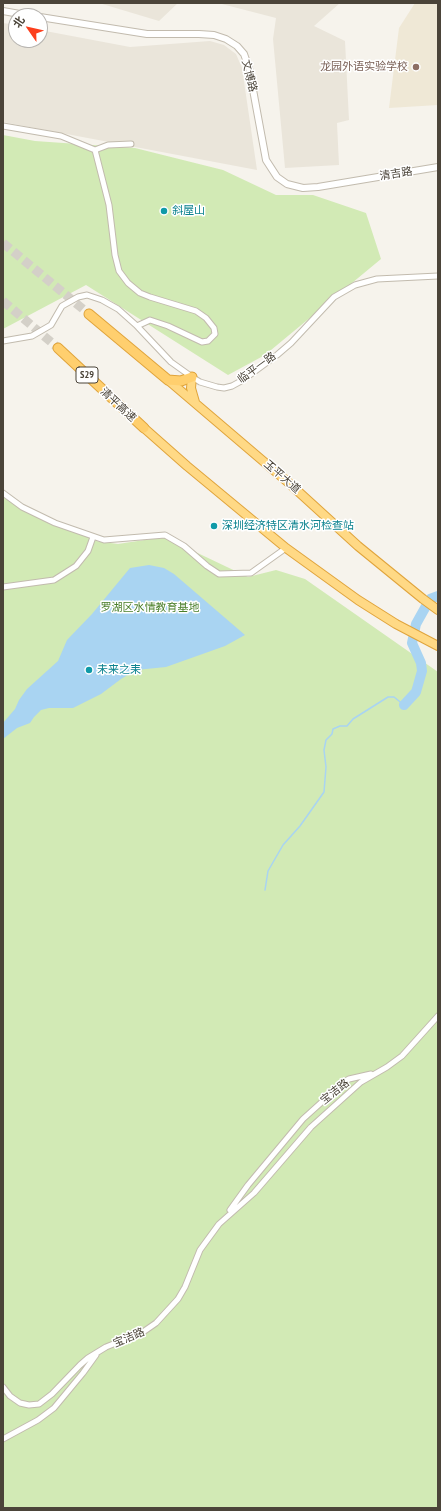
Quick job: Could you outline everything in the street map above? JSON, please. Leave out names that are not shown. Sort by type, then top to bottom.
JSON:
[{"type":"highway","points":[[89,314],[168,380],[181,381],[192,377],[191,388],[195,402]]},
{"type":"highway","name":"清平高速","points":[[58,348],[144,428]]},
{"type":"highway","name":"玉平大道","points":[[168,380],[290,484],[358,546],[422,599],[438,610]]},
{"type":"highway","points":[[144,428],[187,466],[286,548],[358,600],[396,624],[438,646]]},
{"type":"street","name":"文博路","points":[[48,18],[147,34],[199,34],[214,35],[226,39],[237,46],[244,54],[249,68],[264,153],[269,167],[277,177],[288,184],[303,188],[354,181]]},
{"type":"street","points":[[3,126],[61,136],[95,150],[108,145],[131,144]]},
{"type":"street","points":[[95,150],[109,205],[115,255],[119,272],[128,283],[150,298],[196,311],[206,318],[214,328],[215,334],[208,341],[202,342],[168,326],[150,320],[137,326]]},
{"type":"street","name":"清吉路","points":[[354,181],[438,167]]},
{"type":"street","name":"临平一路","points":[[3,341],[32,336],[51,325],[62,306],[78,297],[88,295],[102,300],[118,309],[137,326],[171,362],[192,377],[200,382],[224,388],[232,386],[243,380],[276,355],[291,343],[334,297],[355,285],[377,279],[438,276]]},
{"type":"street","points":[[3,493],[22,507],[55,523],[104,540],[165,535],[184,546],[207,566],[219,574],[251,573],[286,548]]},
{"type":"street","points":[[3,587],[54,580],[76,566],[88,551],[93,537]]},
{"type":"street","name":"宝洁路","points":[[224,1219],[254,1193],[311,1127],[355,1088],[402,1056],[438,1016]]},
{"type":"street","name":"宝洁路","points":[[3,1387],[10,1396],[20,1403],[29,1405],[39,1404],[52,1394],[80,1365],[97,1352],[143,1332],[156,1323],[178,1299],[185,1287],[200,1250],[209,1237],[224,1219],[248,1185],[303,1119],[344,1082],[349,1079],[379,1072]]},
{"type":"street","points":[[3,1439],[38,1420],[54,1408],[83,1373],[97,1352]]},
{"type":"shaded area","points":[[99,3],[178,3],[159,21]]},
{"type":"shaded area","points":[[218,3],[340,3],[314,26],[345,41],[349,120],[337,123],[339,165],[285,168],[273,39],[276,18]]},
{"type":"shaded area","name":"龙园外语实验学校","points":[[415,3],[438,3],[438,105],[389,108],[399,28]]},
{"type":"shaded area","points":[[3,23],[8,24],[8,48],[48,48],[48,32],[130,47],[210,41],[224,45],[236,54],[242,68],[257,170],[3,122]]},
{"type":"green space","points":[[3,135],[35,141],[135,148],[223,170],[276,195],[313,195],[366,213],[381,259],[265,355],[228,375],[86,285],[3,329]]},
{"type":"green space","name":"罗湖区水情教育基地","points":[[3,496],[96,541],[118,544],[164,537],[248,577],[276,570],[305,579],[438,672],[438,1508],[3,1508]]},
{"type":"water","points":[[149,565],[164,568],[174,574],[245,635],[225,646],[166,667],[136,670],[101,694],[73,708],[49,708],[41,710],[30,723],[17,728],[3,739],[3,723],[15,709],[19,700],[27,689],[58,661],[67,640],[92,614],[130,568]]},
{"type":"waterway","points":[[404,705],[416,692],[422,671],[421,663],[412,643],[416,624],[430,599],[438,596]]},
{"type":"waterway","points":[[265,890],[268,871],[283,845],[300,826],[324,792],[326,767],[324,750],[326,740],[332,734],[333,729],[340,726],[347,726],[353,719],[388,697],[394,697],[404,705]]},
{"type":"tunnel","points":[[3,243],[89,314]]},
{"type":"tunnel","points":[[3,301],[58,348]]},
{"type":"place","name":"龙园外语实验学校","points":[[416,67]]},
{"type":"place","name":"斜屋山","points":[[164,211]]},
{"type":"place","name":"深圳经济特区清水河检查站","points":[[214,526]]},
{"type":"place","name":"未来之耒","points":[[89,670]]}]
